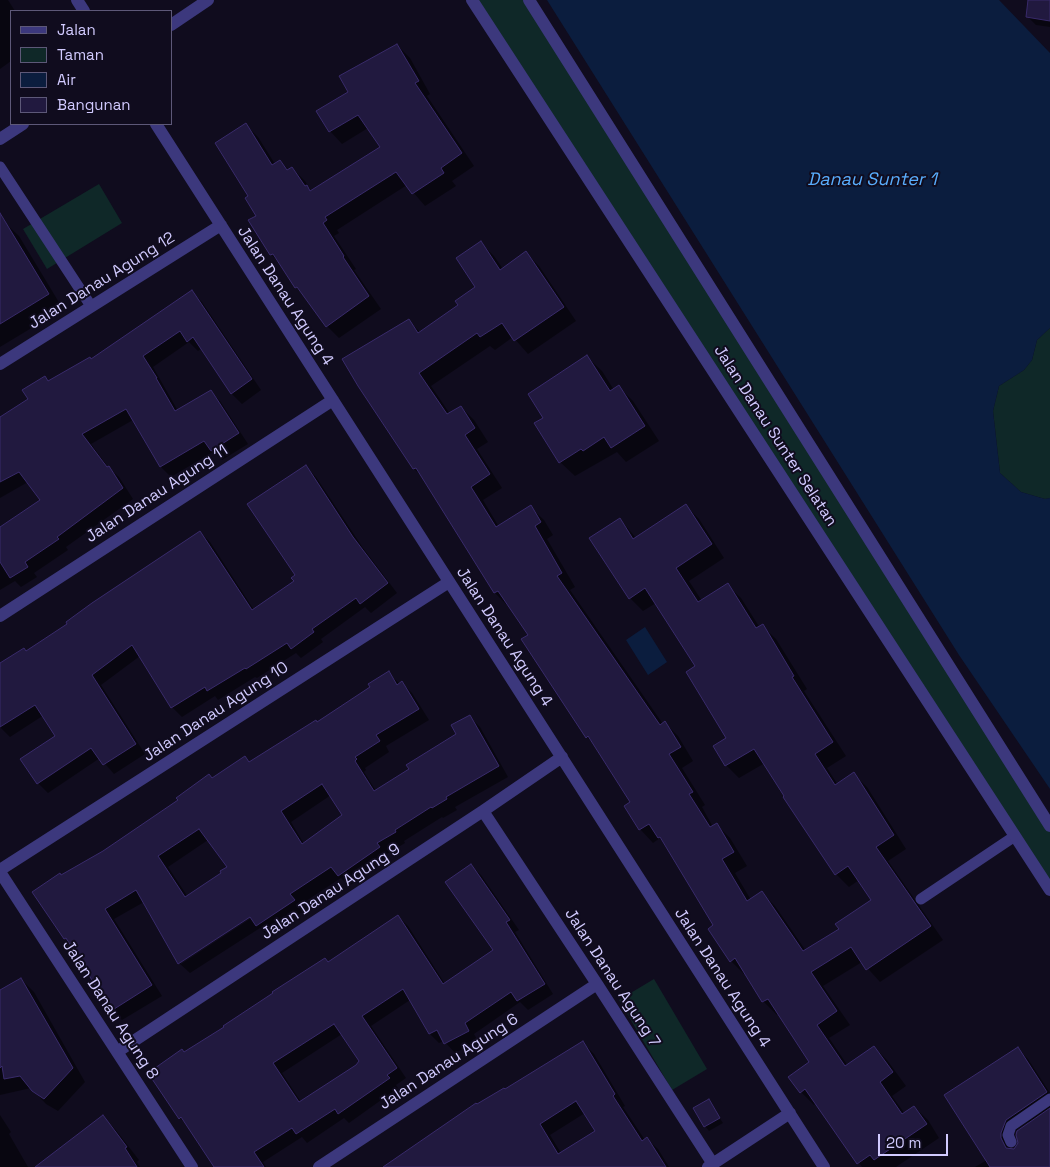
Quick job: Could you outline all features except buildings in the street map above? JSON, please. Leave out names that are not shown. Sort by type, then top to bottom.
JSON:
[{"type":"street","points":[[172,24],[208,0]]},
{"type":"street","name":"Jalan Danau Sunter Selatan","points":[[472,0],[1050,890]]},
{"type":"street","name":"Jalan Danau Sunter Selatan","points":[[529,0],[1050,826]]},
{"type":"street","points":[[0,139],[21,125]]},
{"type":"street","name":"Jalan Danau Agung 4","points":[[157,125],[824,1167]]},
{"type":"street","name":"Jalan Danau Agung 12","points":[[0,364],[221,225]]},
{"type":"street","name":"Jalan Danau Agung 11","points":[[0,616],[333,400]]},
{"type":"street","name":"Jalan Danau Agung 10","points":[[0,871],[449,582]]},
{"type":"street","name":"Jalan Danau Agung 9","points":[[117,1052],[562,757]]},
{"type":"street","name":"Jalan Danau Agung 7","points":[[483,811],[597,984],[710,1166]]},
{"type":"street","name":"Jalan Danau Agung 8","points":[[0,871],[192,1167]]},
{"type":"street","name":"Jalan Danau Agung 6","points":[[319,1167],[597,984]]},
{"type":"street","points":[[710,1166],[790,1113]]},
{"type":"lane","points":[[0,167],[91,306]]},
{"type":"lane","points":[[921,899],[1015,836]]},
{"type":"lane","points":[[1011,1142],[1008,1135],[1011,1126],[1050,1099]]},
{"type":"green space","points":[[472,0],[529,0],[1050,826],[1050,890]]},
{"type":"green space","points":[[99,184],[122,223],[47,269],[23,229]]},
{"type":"green space","points":[[1050,328],[1050,498],[1045,499],[1021,492],[1000,473],[993,411],[999,386],[1024,370],[1032,360],[1037,340]]},
{"type":"green space","points":[[654,979],[707,1069],[672,1090],[619,1000]]},
{"type":"water","name":"Danau Sunter 1","points":[[547,0],[999,0],[1050,53],[1050,328],[1037,340],[1032,360],[1024,370],[999,386],[993,411],[1000,473],[1021,492],[1045,499],[1050,498],[1050,789],[959,655]]},
{"type":"water","points":[[645,627],[667,662],[648,675],[626,640]]}]
